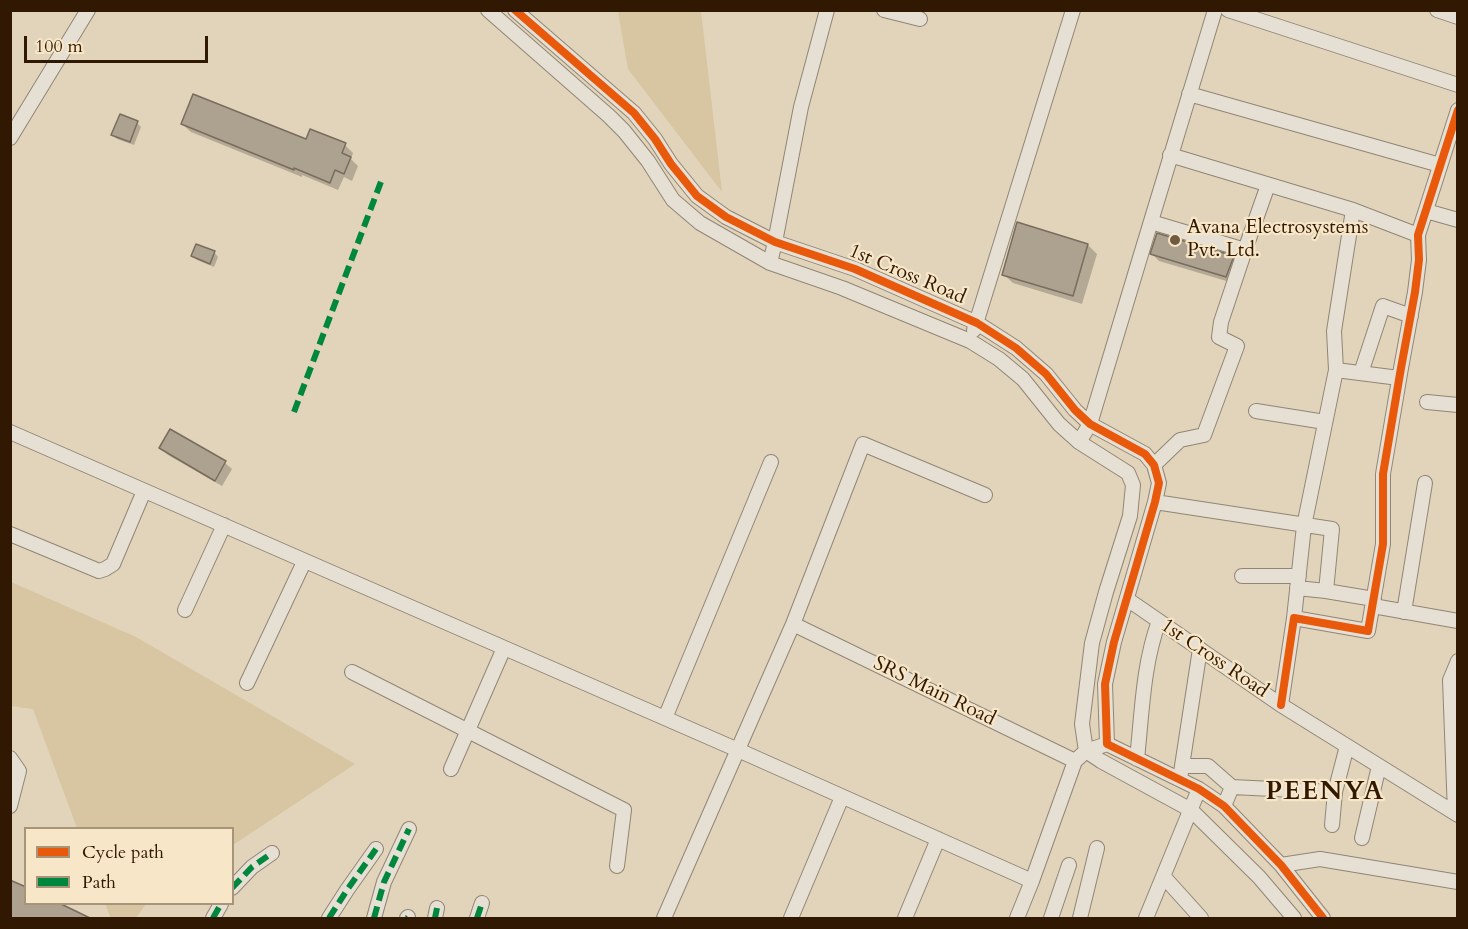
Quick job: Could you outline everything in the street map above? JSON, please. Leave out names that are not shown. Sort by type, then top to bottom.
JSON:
[{"type":"street","points":[[10,138],[88,10]]},
{"type":"street","points":[[488,10],[624,131],[648,161],[673,200],[700,223],[770,263],[842,288],[970,341],[999,359],[1023,379],[1059,424],[1079,442],[1128,473],[1133,485],[1130,516],[1092,643],[1082,724],[1086,751]]},
{"type":"street","name":"1st Cross Road","points":[[515,10],[634,113],[655,139],[670,164],[697,196],[726,217],[775,242],[855,269],[977,323],[1017,348],[1039,367],[1075,410],[1090,424],[1145,454],[1154,465]]},
{"type":"street","points":[[770,263],[801,108],[827,10]]},
{"type":"street","points":[[884,10],[920,19]]},
{"type":"street","points":[[970,341],[1073,10]]},
{"type":"street","points":[[1079,442],[1090,424],[1215,10]]},
{"type":"street","points":[[1228,10],[1458,85]]},
{"type":"street","points":[[1437,10],[1458,17]]},
{"type":"street","points":[[1189,94],[1440,165]]},
{"type":"street","points":[[1294,618],[1368,631],[1383,544],[1383,474],[1415,292],[1419,260],[1418,235],[1440,165],[1451,151],[1458,110]]},
{"type":"street","points":[[1170,155],[1353,210],[1418,235]]},
{"type":"street","points":[[1107,744],[1106,684],[1114,642],[1155,502],[1159,483],[1154,465],[1180,440],[1204,435],[1237,346],[1219,337],[1221,322],[1268,185]]},
{"type":"street","points":[[1281,705],[1294,618],[1304,526],[1336,370],[1334,331],[1353,210]]},
{"type":"street","points":[[1426,211],[1458,220]]},
{"type":"street","points":[[1151,222],[1245,250]]},
{"type":"street","points":[[1361,373],[1383,306],[1411,316]]},
{"type":"street","points":[[1336,370],[1399,378]]},
{"type":"street","points":[[1427,402],[1458,405]]},
{"type":"street","points":[[1256,411],[1325,422]]},
{"type":"street","points":[[10,432],[1032,881]]},
{"type":"street","points":[[664,918],[793,624],[863,444],[985,495]]},
{"type":"street","points":[[665,718],[771,462]]},
{"type":"street","points":[[1404,612],[1425,483]]},
{"type":"street","points":[[10,534],[99,571],[113,564],[144,491]]},
{"type":"street","points":[[1155,502],[1332,529],[1326,591]]},
{"type":"street","points":[[185,610],[224,525]]},
{"type":"street","points":[[247,683],[304,562]]},
{"type":"street","points":[[1242,576],[1298,582],[1404,612],[1458,621]]},
{"type":"street","name":"1st Cross Road","points":[[1126,599],[1281,705],[1456,814]]},
{"type":"street","points":[[1137,759],[1152,640],[1160,621]]},
{"type":"street","name":"SRS Main Road","points":[[793,624],[1075,761]]},
{"type":"street","points":[[451,769],[504,648]]},
{"type":"street","points":[[1181,773],[1200,649]]},
{"type":"street","points":[[1456,814],[1450,680],[1458,661]]},
{"type":"street","points":[[352,672],[624,810],[617,866]]},
{"type":"street","points":[[1017,918],[1075,761],[1086,751],[1107,744],[1137,759],[1181,773],[1224,806],[1281,865],[1323,918]]},
{"type":"street","points":[[1332,825],[1335,792],[1347,746]]},
{"type":"street","points":[[1086,751],[1148,788],[1191,810],[1259,878],[1294,918]]},
{"type":"street","points":[[10,758],[19,771],[10,806]]},
{"type":"street","points":[[1181,773],[1192,765],[1208,766],[1232,787],[1335,792]]},
{"type":"street","points":[[1362,838],[1379,766]]},
{"type":"street","points":[[1224,806],[1232,787]]},
{"type":"street","points":[[1146,918],[1200,789]]},
{"type":"street","points":[[792,918],[842,797]]},
{"type":"street","points":[[374,918],[384,882],[409,828]]},
{"type":"street","points":[[905,918],[938,839]]},
{"type":"street","points":[[1081,918],[1097,848]]},
{"type":"street","points":[[330,918],[376,849]]},
{"type":"street","points":[[234,886],[252,867],[272,853]]},
{"type":"street","points":[[1281,865],[1320,859],[1458,882]]},
{"type":"street","points":[[1052,918],[1069,865]]},
{"type":"street","points":[[1164,877],[1201,918]]},
{"type":"street","points":[[477,918],[482,903]]},
{"type":"shaded area","points":[[618,11],[701,11],[722,192],[628,69]]},
{"type":"shaded area","points":[[11,582],[136,637],[355,764],[234,844],[234,827],[77,827],[33,709],[11,706]]},
{"type":"shaded area","points":[[105,905],[145,905],[136,918],[111,918]]},
{"type":"building","points":[[193,94],[306,139],[310,129],[346,143],[342,153],[351,157],[344,174],[335,170],[330,183],[181,124]]},
{"type":"building","points":[[120,114],[138,121],[130,142],[111,135]]},
{"type":"building","points":[[1017,222],[1088,244],[1073,296],[1002,275]]},
{"type":"building","name":"Avana Electrosystems Pvt. Ltd.","points":[[1157,233],[1234,256],[1226,277],[1150,254]]},
{"type":"building","points":[[196,244],[215,251],[210,264],[191,256]]},
{"type":"building","points":[[170,429],[226,461],[215,481],[159,448]]},
{"type":"building","points":[[10,880],[24,886],[24,905],[63,905],[90,918],[10,918]]},
{"type":"marked path","points":[[294,412],[382,179]]},
{"type":"marked path","points":[[374,918],[384,882],[409,829]]},
{"type":"marked path","points":[[329,918],[376,849]]},
{"type":"marked path","points":[[234,886],[252,867],[272,853]]},
{"type":"marked path","points":[[477,918],[482,903]]},
{"type":"marked path","points":[[213,918],[220,905]]},
{"type":"marked path","points":[[435,918],[437,908]]},
{"type":"cycle path","points":[[515,10],[634,113],[697,196],[726,217],[775,242],[855,269],[977,323],[1016,348],[1046,374],[1075,410],[1090,424],[1145,454],[1154,465],[1159,483],[1114,642],[1105,684],[1107,744],[1199,789],[1224,806],[1281,865],[1323,918]]},
{"type":"cycle path","points":[[1281,705],[1294,618],[1368,631],[1383,544],[1383,474],[1415,292],[1419,260],[1418,235],[1458,110]]},
{"type":"place","name":"Avana Electrosystems Pvt. Ltd.","points":[[1175,240]]},
{"type":"district","name":"PEENYA","points":[[1325,793]]}]
